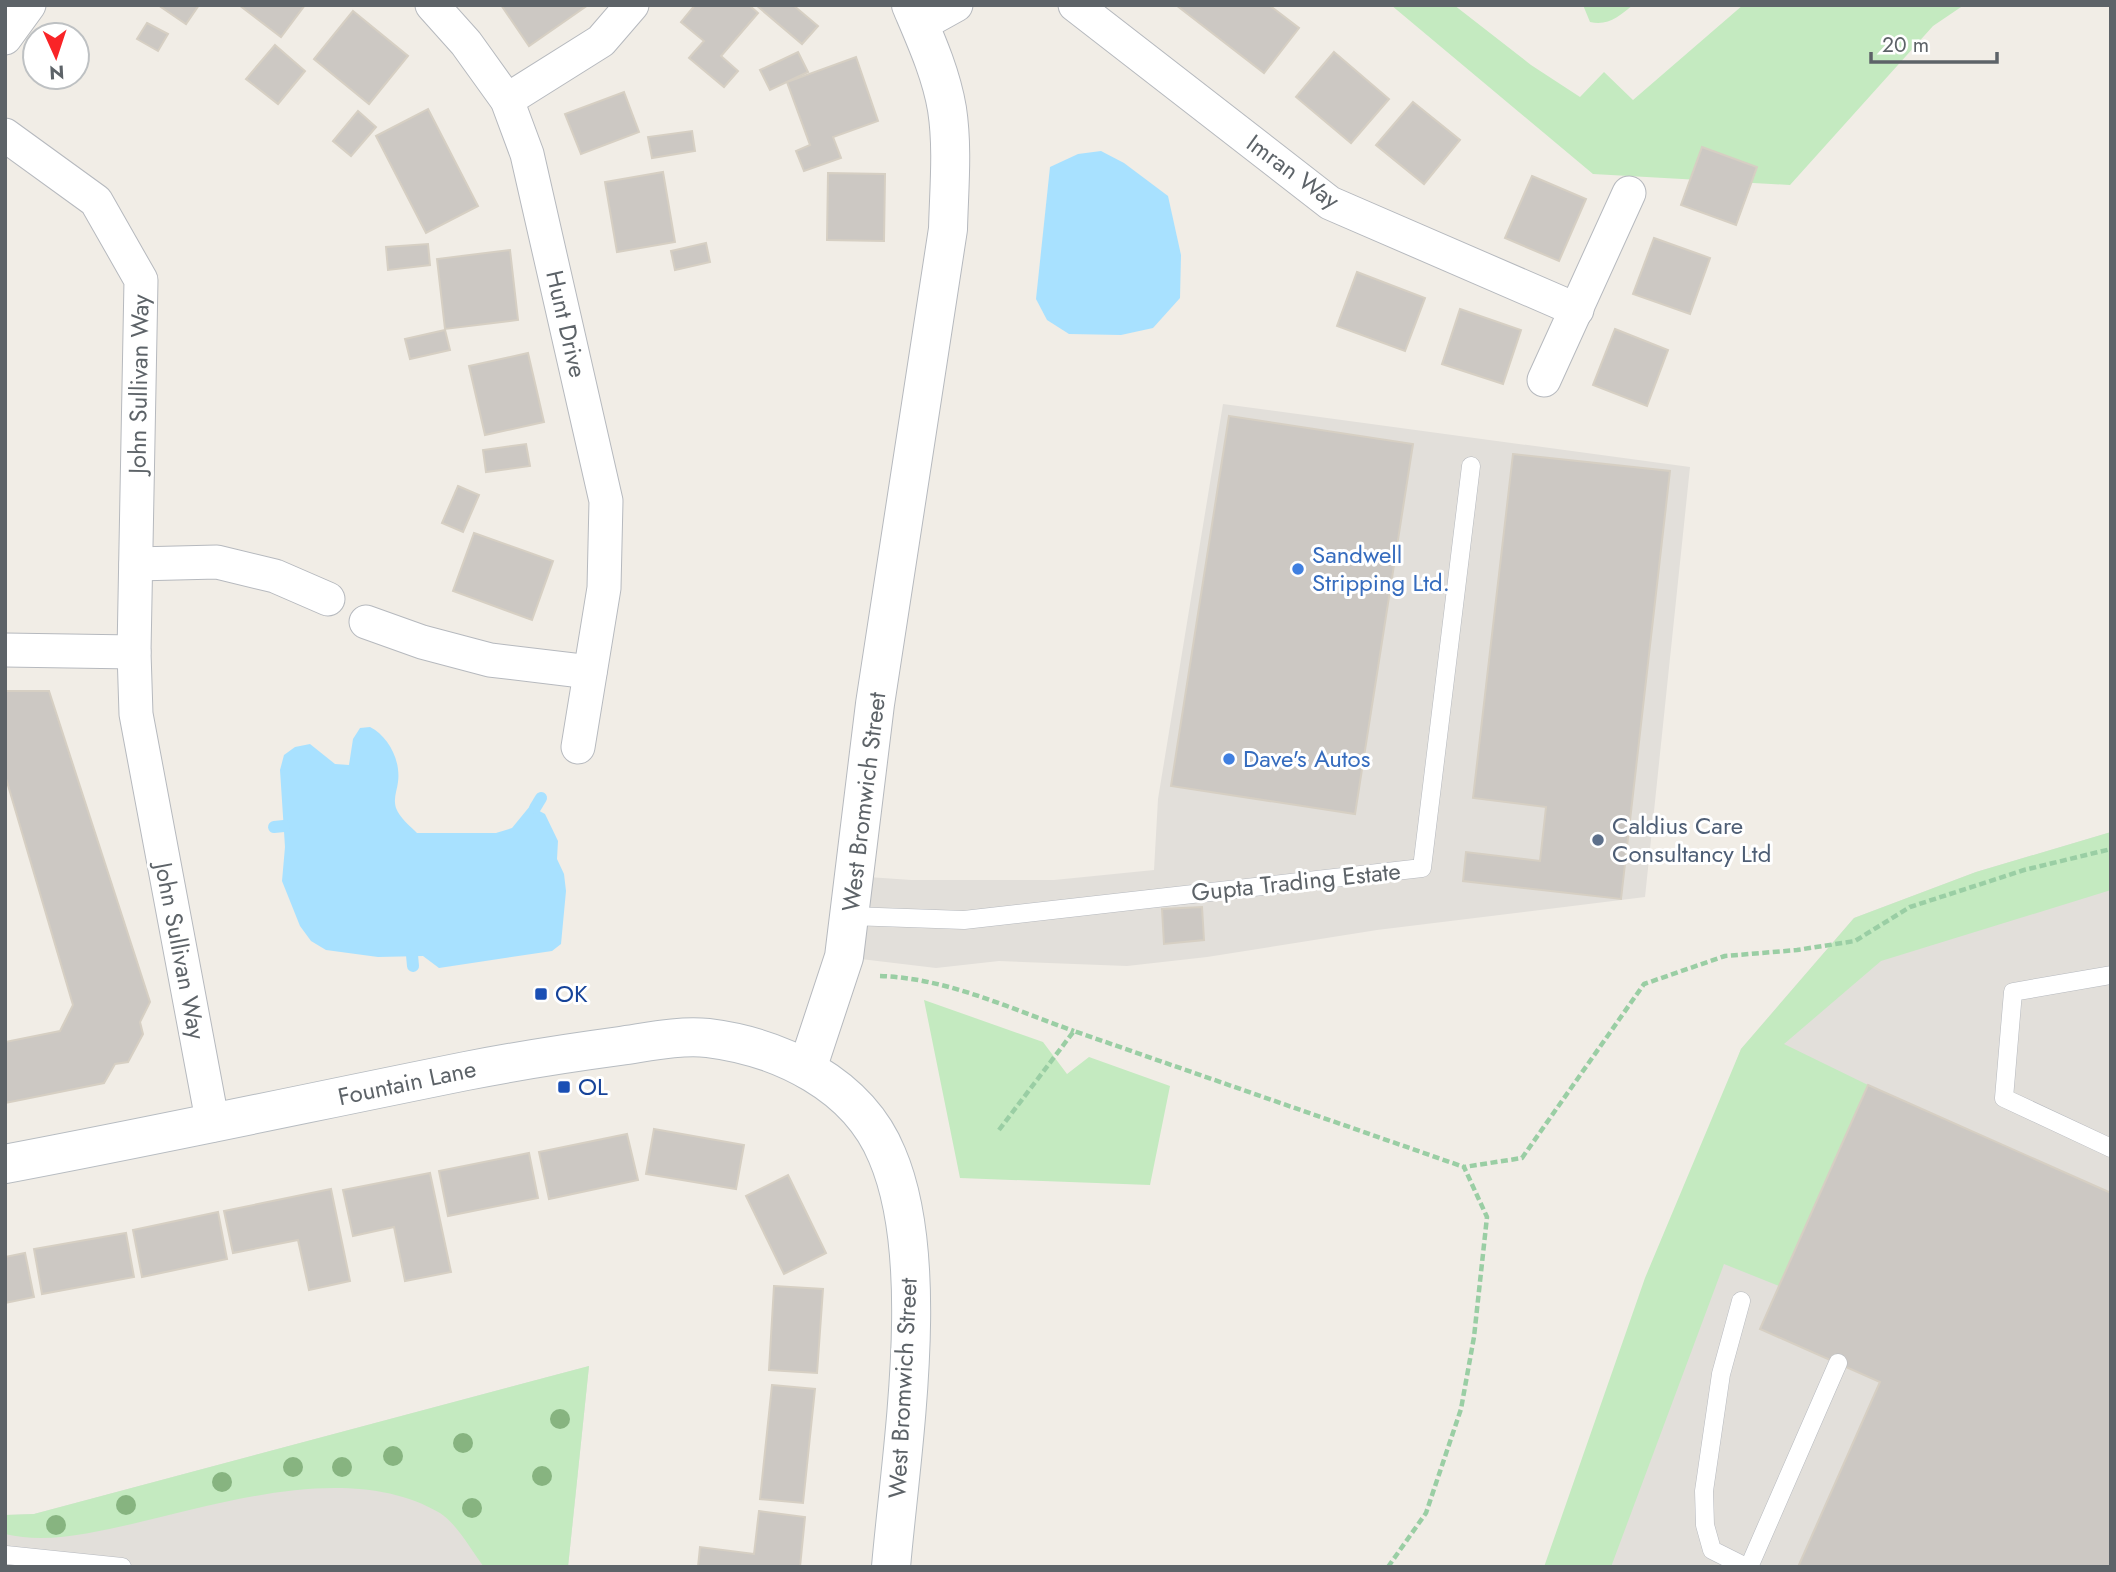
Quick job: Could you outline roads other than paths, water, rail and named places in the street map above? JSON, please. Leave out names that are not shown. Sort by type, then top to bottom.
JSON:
[{"type":"main road","name":"West Bromwich Street","points":[[891,1567],[908,1372],[909,1256],[902,1202],[876,1132],[848,1099],[807,1069],[840,975],[850,916],[875,704],[948,229],[950,164],[947,108],[916,15]]},
{"type":"main road","name":"Fountain Lane","points":[[5,1164],[213,1125],[521,1060],[662,1040],[703,1038],[738,1043],[771,1051],[807,1069]]},
{"type":"street","points":[[5,38],[29,5]]},
{"type":"street","name":"Hunt Drive","points":[[432,5],[466,43],[507,100],[527,154],[606,500],[604,588],[578,747]]},
{"type":"street","points":[[507,100],[601,41],[632,5]]},
{"type":"street","points":[[916,15],[956,5]]},
{"type":"street","name":"Imran Way","points":[[1075,5],[1330,203],[1577,310]]},
{"type":"street","name":"John Sullivan Way","points":[[5,135],[96,201],[141,280],[134,652],[136,714],[213,1125]]},
{"type":"street","points":[[1544,380],[1629,193]]},
{"type":"street","points":[[136,564],[217,562],[275,576],[328,599]]},
{"type":"street","points":[[366,622],[422,642],[490,660],[590,672]]},
{"type":"street","points":[[5,650],[134,652]]},
{"type":"lane","name":"Gupta Trading Estate","points":[[850,916],[964,920],[1422,868],[1471,466]]},
{"type":"lane","points":[[2111,975],[2013,992],[2004,1098],[2111,1148]]},
{"type":"lane","points":[[1741,1301],[1721,1374],[1704,1490],[1705,1525],[1712,1550],[1747,1567],[1838,1363]]},
{"type":"lane","points":[[6,1555],[122,1567]]},
{"type":"water","points":[[1101,151],[1124,163],[1168,196],[1181,255],[1180,298],[1153,328],[1121,335],[1069,334],[1047,320],[1036,299],[1050,167],[1078,154]]},
{"type":"water","points":[[370,727],[382,736],[392,750],[398,774],[396,808],[417,833],[496,833],[512,828],[530,806],[545,814],[558,841],[557,859],[564,874],[566,891],[561,944],[552,951],[439,968],[423,956],[378,957],[326,950],[311,941],[300,926],[282,881],[285,847],[280,770],[284,755],[295,747],[310,744],[335,764],[349,765],[353,739],[360,728]]},
{"type":"waterway","points":[[535,808],[541,798]]},
{"type":"waterway","points":[[274,827],[284,826]]},
{"type":"waterway","points":[[412,955],[413,966]]},
{"type":"place","name":"Sandwell Stripping Ltd.","points":[[1298,569]]},
{"type":"place","name":"Dave's Autos","points":[[1229,759]]},
{"type":"place","name":"Caldius Care Consultancy Ltd","points":[[1598,840]]},
{"type":"place","name":"OK","points":[[541,994]]},
{"type":"place","name":"OL","points":[[564,1087]]}]
